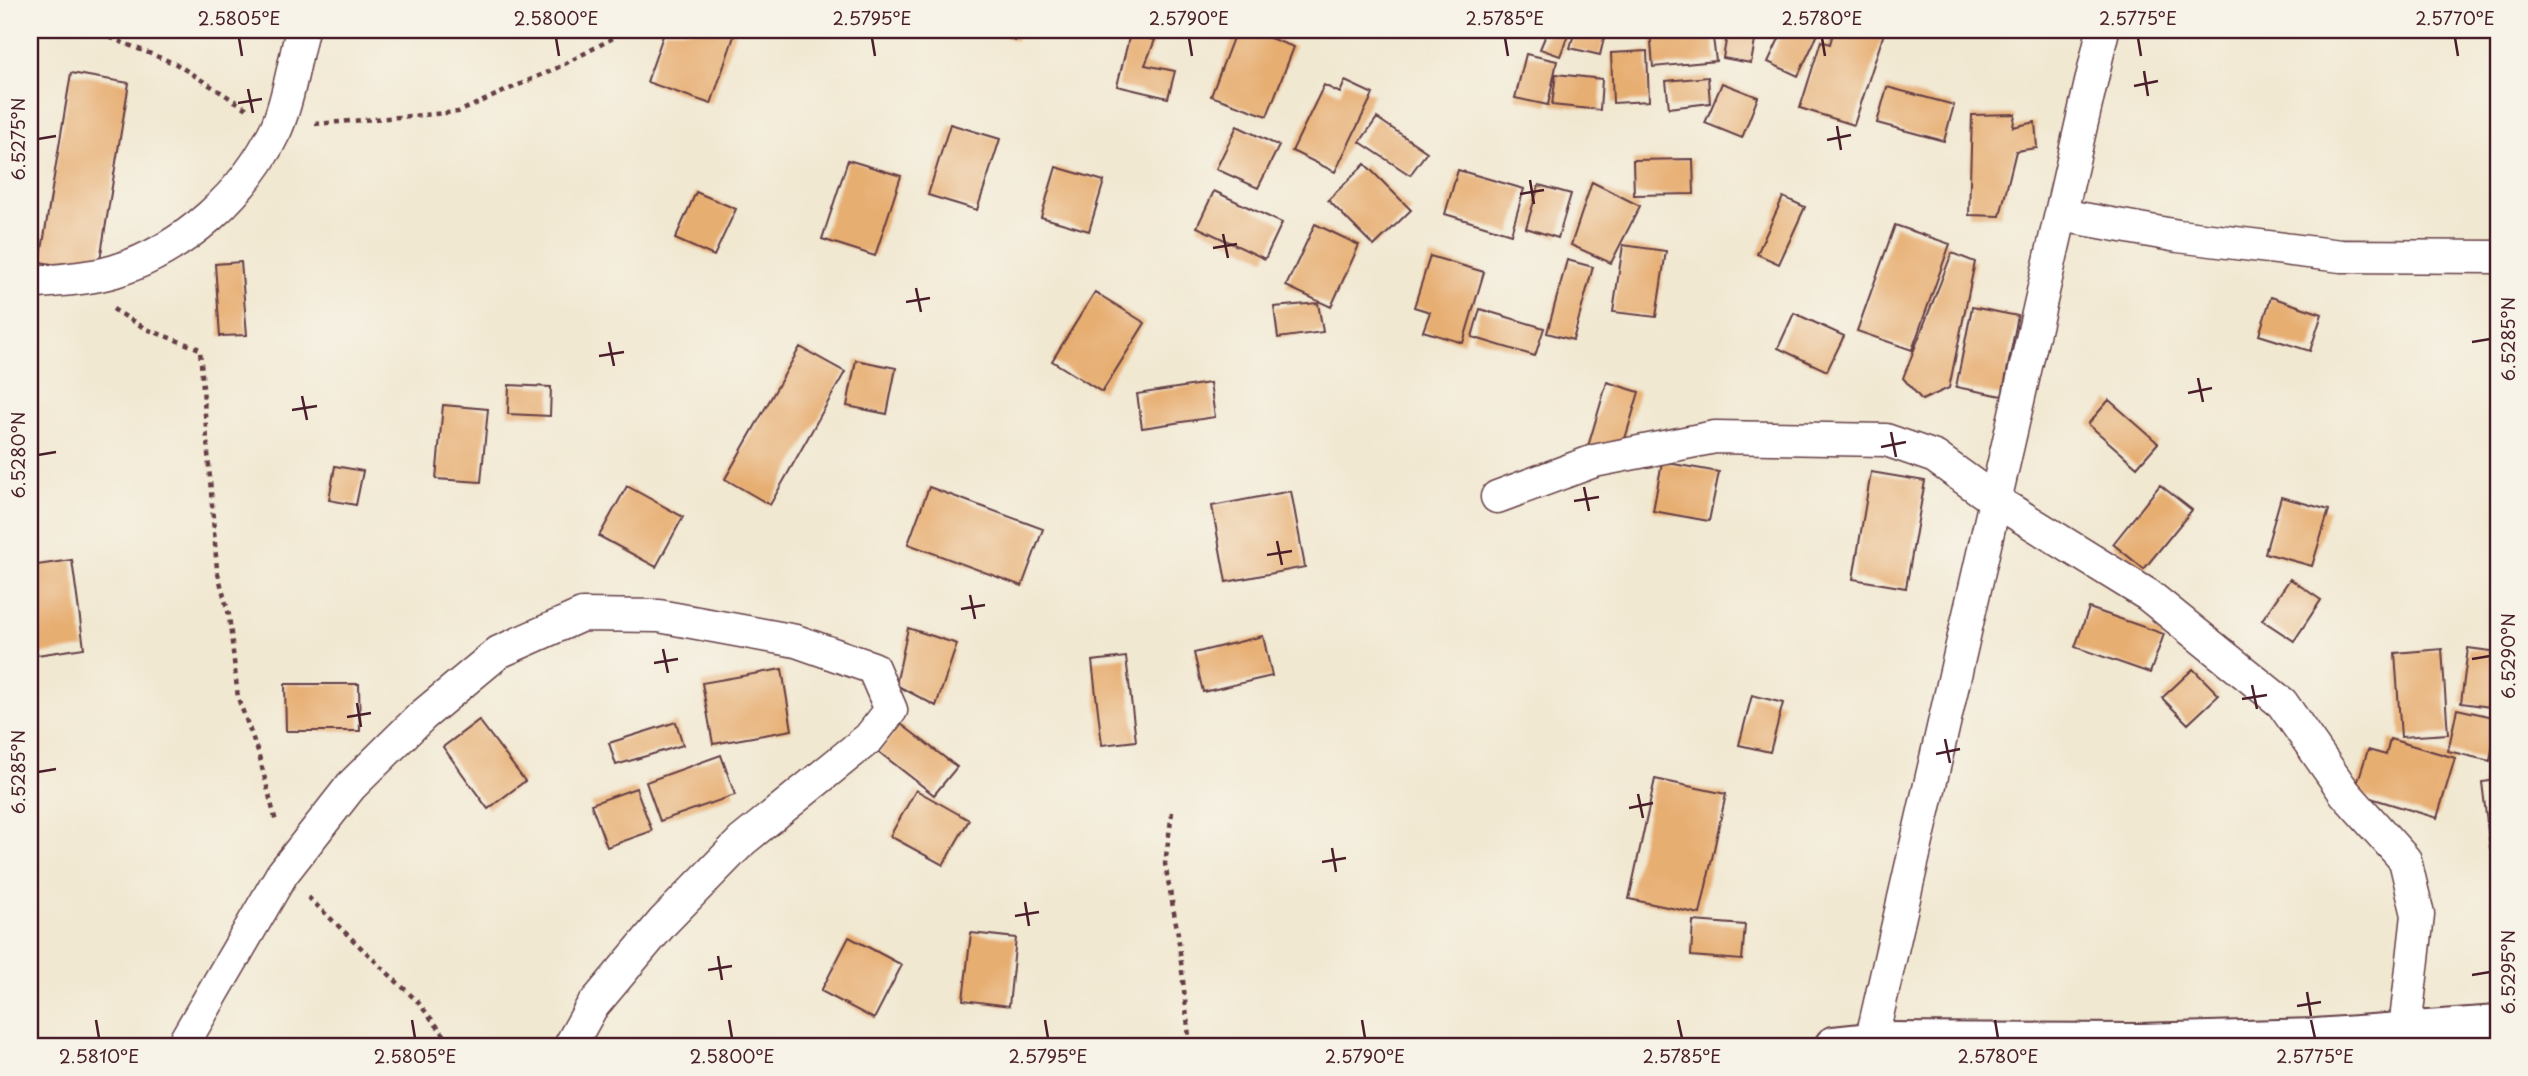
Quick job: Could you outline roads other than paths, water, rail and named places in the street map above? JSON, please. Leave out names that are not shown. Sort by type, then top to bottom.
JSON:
[{"type":"main road","points":[[1853,1044],[2140,1043],[2316,1038],[2498,1025]]},
{"type":"street","points":[[30,283],[114,272],[163,250],[213,215],[248,176],[276,127],[302,30]]},
{"type":"street","points":[[1853,1044],[1996,500],[2103,30]]},
{"type":"street","points":[[2061,215],[2178,236],[2341,256],[2498,257]]},
{"type":"street","points":[[1497,497],[1594,461],[1716,437],[1886,440],[1935,457],[1996,500],[2148,595],[2282,703],[2345,793],[2405,860],[2418,915],[2405,1030]]},
{"type":"street","points":[[182,1046],[282,874],[351,786],[422,716],[499,652],[582,615],[673,618],[796,641],[873,668],[891,710],[869,738],[742,841],[663,922],[591,1008],[570,1046]]}]
